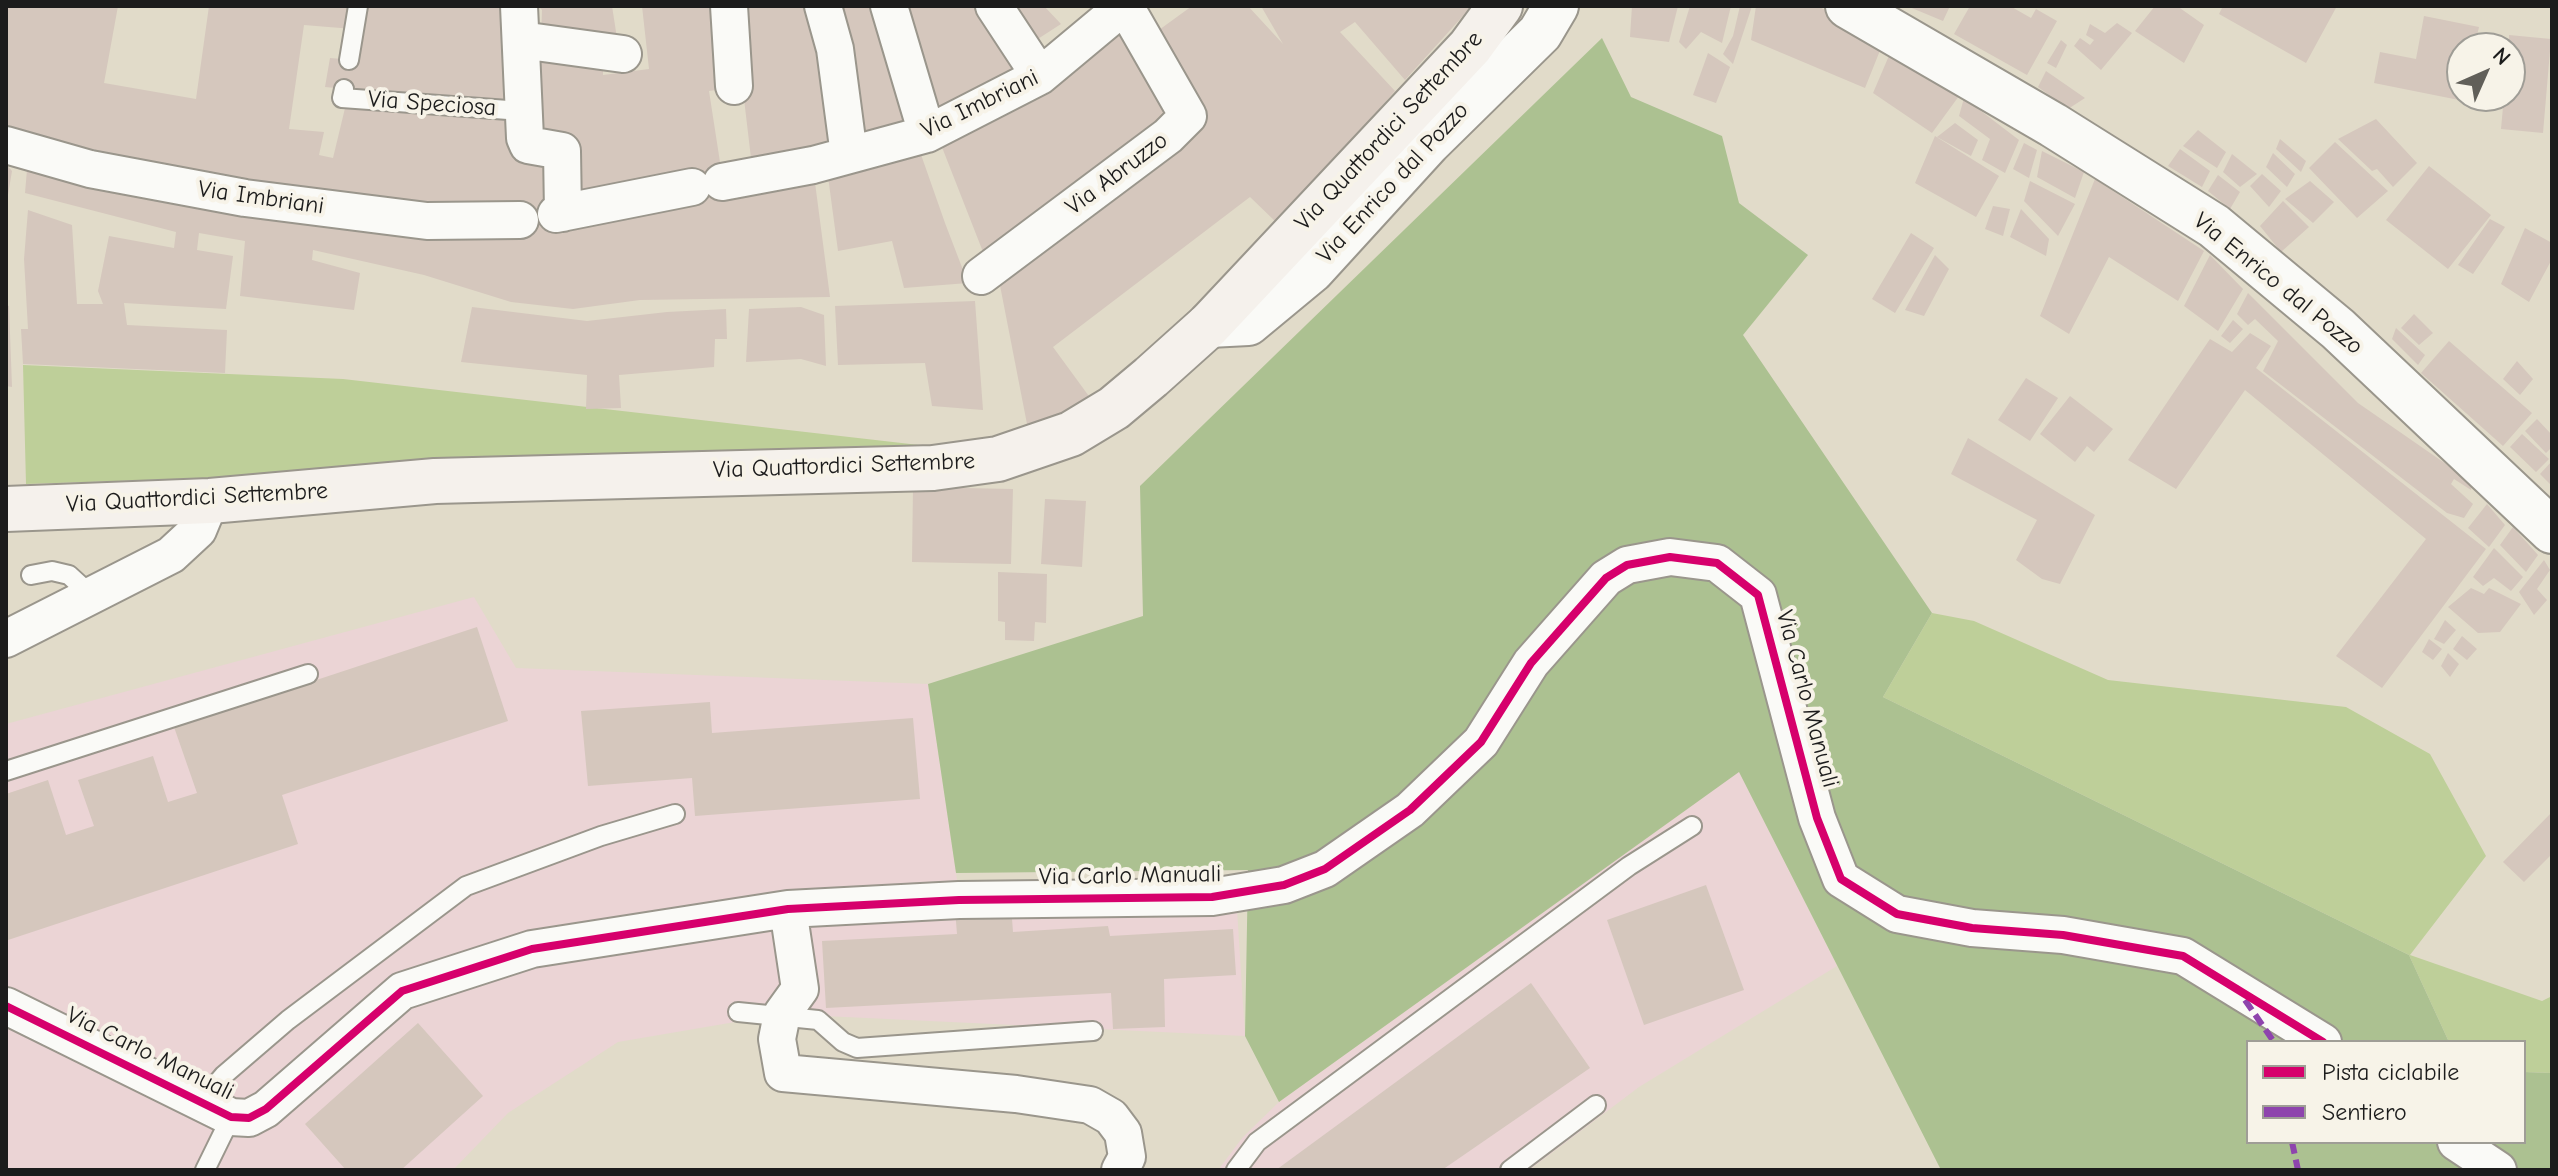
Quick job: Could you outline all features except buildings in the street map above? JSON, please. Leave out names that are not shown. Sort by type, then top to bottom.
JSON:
[{"type":"main road","name":"Via Quattordici Settembre","points":[[6,509],[210,501],[435,481],[933,468],[998,459],[1071,434],[1114,408],[1209,325],[1470,47],[1500,6]]},
{"type":"street","points":[[729,6],[734,86]]},
{"type":"street","points":[[823,6],[835,49],[849,155]]},
{"type":"street","points":[[889,6],[927,134]]},
{"type":"street","points":[[994,6],[1040,76]]},
{"type":"street","name":"Via Imbriani","points":[[522,111],[528,145],[562,151],[559,214],[849,155],[927,134],[1040,76],[1125,6]]},
{"type":"street","name":"Via Abruzzo","points":[[984,282],[1168,136],[1188,116],[1125,6]]},
{"type":"street","name":"Via Enrico dal Pozzo","points":[[1209,325],[1248,323],[1312,270],[1428,143],[1540,33],[1556,6]]},
{"type":"street","name":"Via Enrico dal Pozzo","points":[[1848,6],[2053,125],[2214,226],[2338,329],[2552,531]]},
{"type":"street","points":[[522,111],[520,23],[623,54]]},
{"type":"street","name":"Via Imbriani","points":[[6,145],[90,169],[245,198],[427,221],[520,220]]},
{"type":"street","points":[[6,639],[171,555],[198,530],[210,501]]},
{"type":"street","name":"Via Carlo Manuali","points":[[6,1006],[216,1110],[249,1118],[266,1109],[402,991],[532,949],[788,909],[959,900],[1212,897],[1284,885],[1325,869],[1410,810],[1481,742],[1531,663],[1606,578],[1627,565],[1670,557],[1690,557],[1717,563],[1758,595],[1817,818],[1841,879],[1897,914],[1972,928],[2063,935],[2183,956],[2320,1040]]},
{"type":"street","points":[[788,909],[800,989],[782,1014],[777,1039],[783,1073],[1016,1094],[1090,1105],[1111,1117],[1123,1133],[1127,1157],[1120,1170]]},
{"type":"street","points":[[2459,1144],[2498,1170]]},
{"type":"lane","points":[[349,60],[358,6]]},
{"type":"lane","name":"Via Speciosa","points":[[343,93],[522,111]]},
{"type":"lane","points":[[31,575],[52,571],[69,575],[92,596]]},
{"type":"lane","points":[[6,771],[308,674]]},
{"type":"lane","points":[[205,1170],[224,1075],[288,1020],[466,886],[601,836],[675,814]]},
{"type":"lane","points":[[1236,1170],[1257,1142],[1629,866],[1692,826]]},
{"type":"lane","points":[[738,1012],[818,1020],[843,1042],[857,1048],[1093,1031]]},
{"type":"lane","points":[[1510,1170],[1596,1105]]},
{"type":"shaded area","points":[[474,597],[516,668],[928,684],[960,900],[1236,893],[1245,1036],[782,1014],[618,1042],[508,1113],[453,1170],[6,1170],[6,724]]},
{"type":"shaded area","points":[[1739,771],[1837,966],[1639,1087],[1529,1170],[1218,1170],[1243,1137],[1279,1102]]},
{"type":"green space","points":[[1602,38],[1631,97],[1722,136],[1739,203],[1808,255],[1743,335],[1932,613],[1883,697],[2409,955],[2448,1040],[2246,1040],[2246,1144],[2526,1144],[2526,1072],[2552,1073],[2552,1170],[1941,1170],[1739,772],[1279,1102],[1245,1036],[1248,870],[956,873],[928,684],[1143,616],[1140,486]]},
{"type":"green space","points":[[23,365],[343,379],[919,445],[845,454],[626,464],[26,484]]},
{"type":"green space","points":[[1932,613],[1974,621],[2108,680],[2346,707],[2430,754],[2486,856],[2410,955],[2542,1001],[2552,996],[2552,1073],[2526,1072],[2526,1040],[2448,1040],[2409,955],[1883,697]]},
{"type":"marked path","points":[[2245,1000],[2273,1040]]},
{"type":"marked path","points":[[2292,1144],[2298,1170]]},
{"type":"cycle path","points":[[6,1006],[231,1117],[249,1118],[266,1109],[402,991],[532,949],[788,909],[959,900],[1212,897],[1284,885],[1325,869],[1410,810],[1481,742],[1531,663],[1606,578],[1627,565],[1670,557],[1717,563],[1758,595],[1817,818],[1841,879],[1897,914],[1972,928],[2063,935],[2183,956],[2320,1040]]}]
